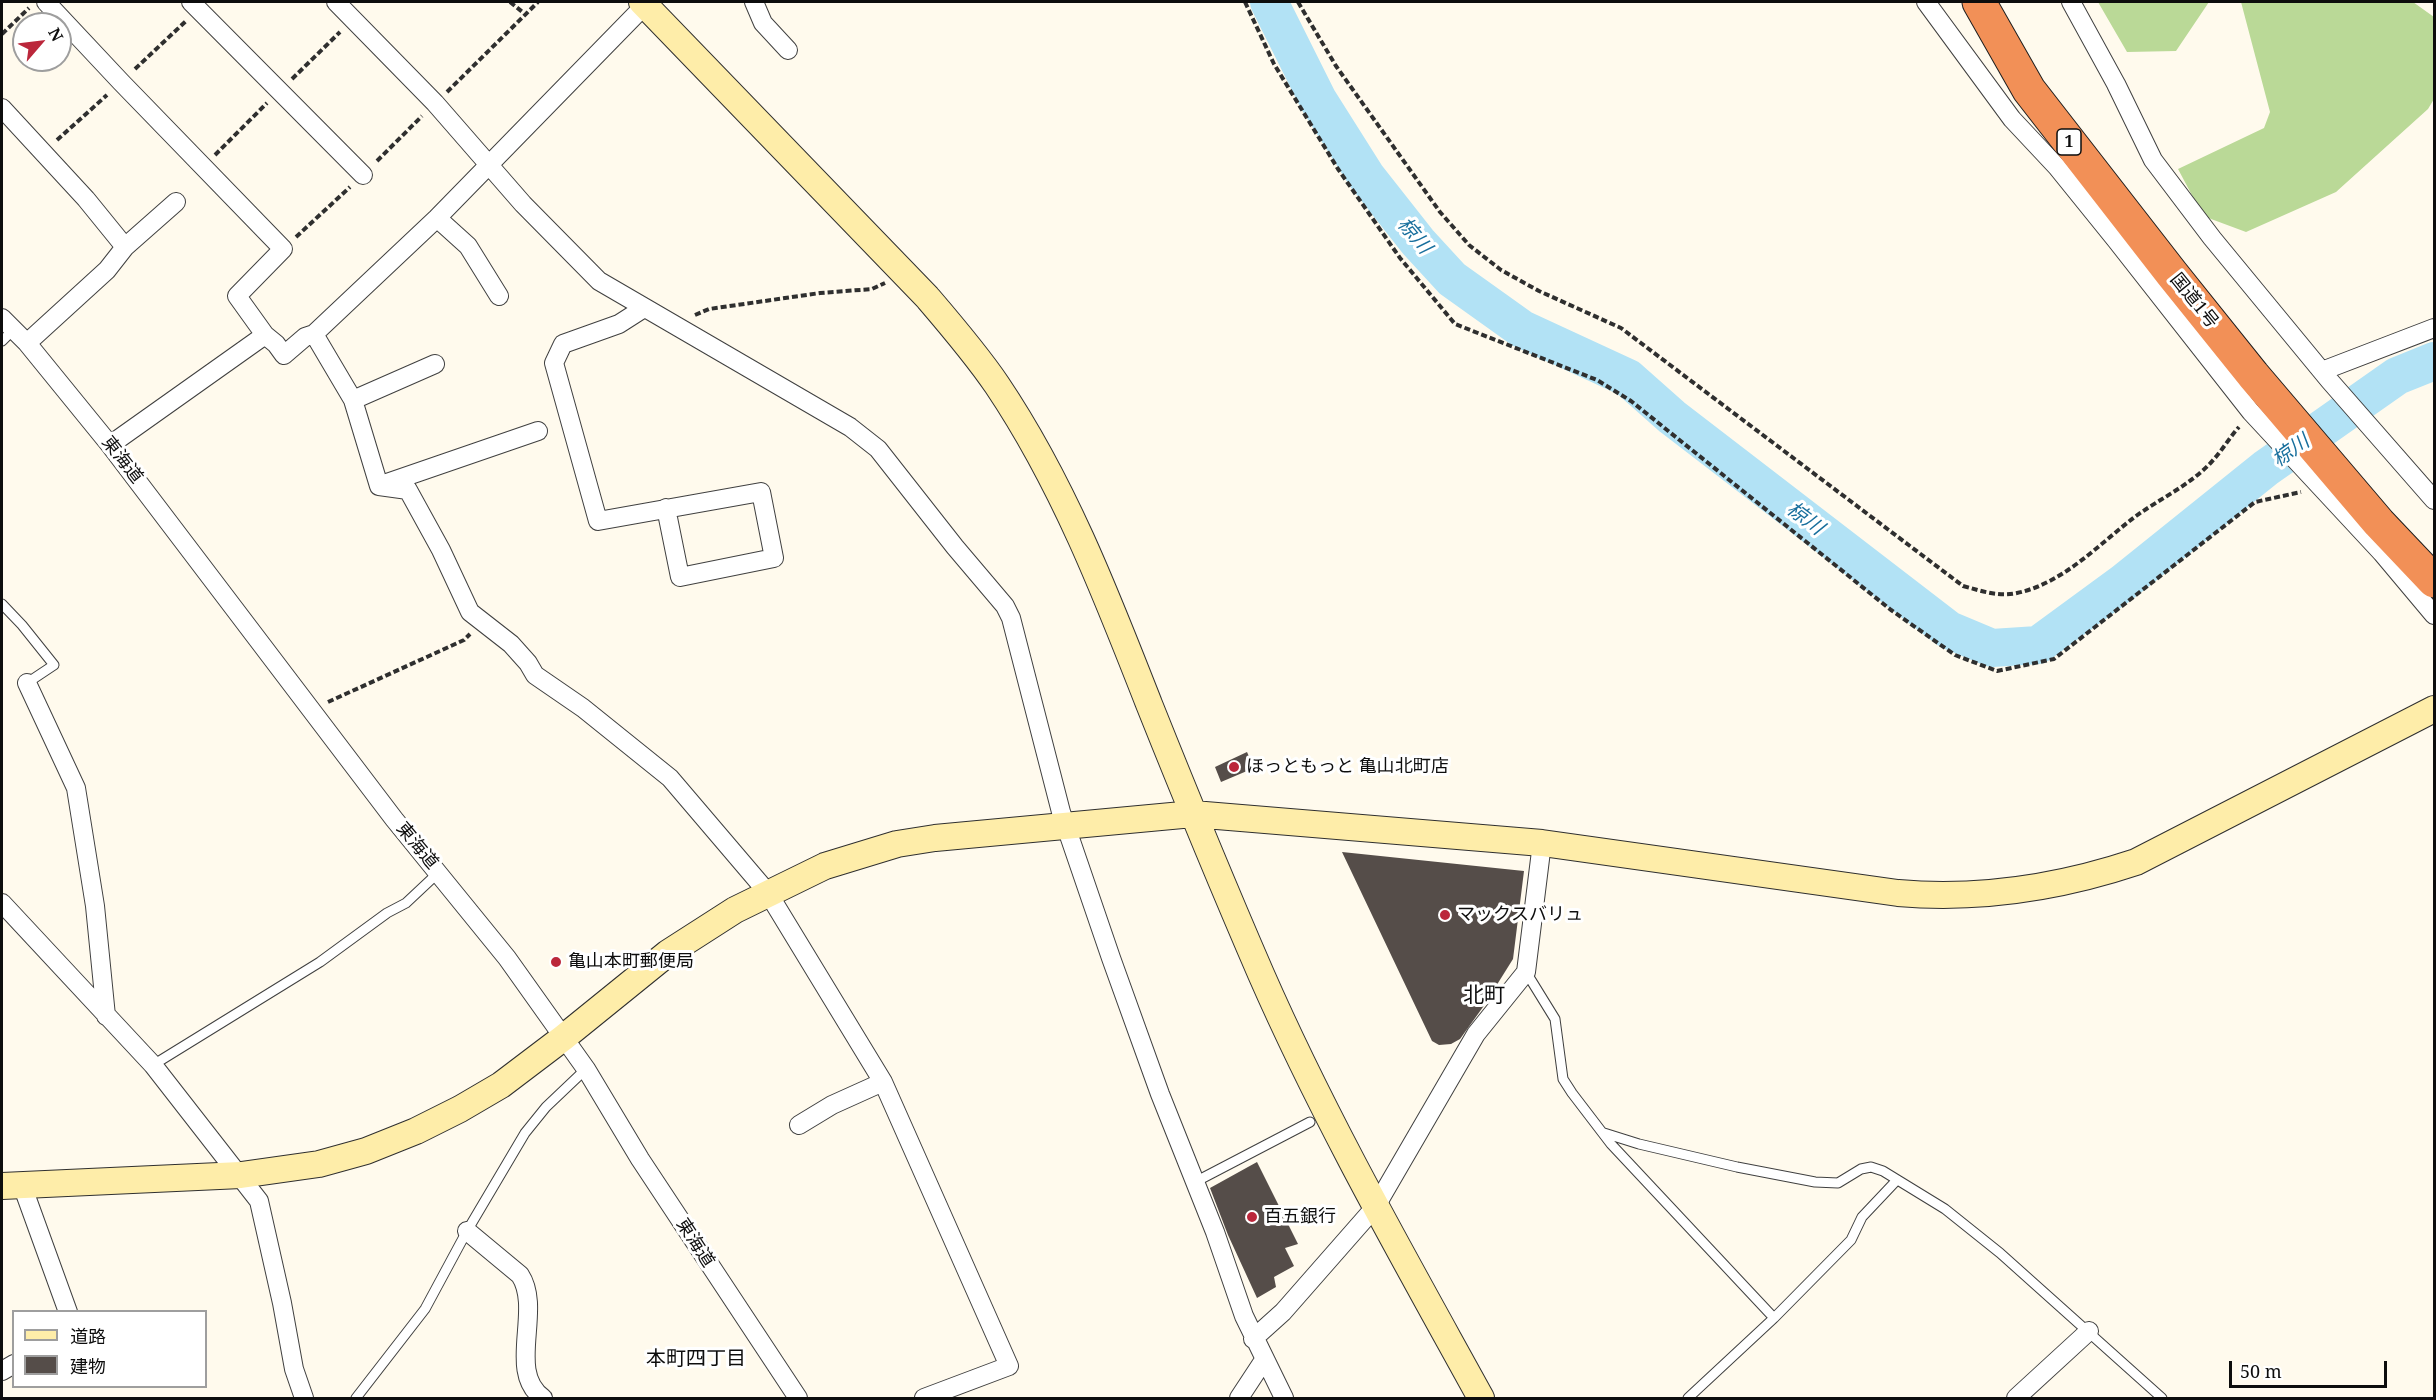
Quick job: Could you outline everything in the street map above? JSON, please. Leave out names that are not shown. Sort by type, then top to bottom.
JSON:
[{"type":"highway","name":"国道1号","points":[[1979,2],[2029,90],[2172,274],[2260,384],[2379,523],[2434,581]]},
{"type":"street","points":[[46,2],[283,249],[237,296],[265,335],[284,355],[305,337],[314,334],[437,218],[645,2],[904,273],[964,340],[1027,433],[1069,511],[1104,589],[1193,814],[1302,1065],[1480,1398]]},
{"type":"street","points":[[191,2],[363,175]]},
{"type":"street","points":[[336,2],[435,103],[523,204],[599,281],[850,428],[879,449],[955,547],[1005,606],[1011,618],[1067,827],[1160,1094],[1196,1182],[1253,1339],[1284,1398]]},
{"type":"street","points":[[753,2],[763,23],[788,50]]},
{"type":"street","points":[[1926,2],[2012,119],[2057,167],[2252,412],[2319,488],[2382,553],[2434,615]]},
{"type":"street","points":[[2071,2],[2116,84],[2153,160],[2212,238],[2326,376],[2434,500]]},
{"type":"street","points":[[2,108],[86,199],[125,247]]},
{"type":"street","points":[[27,343],[107,270],[125,247],[176,202]]},
{"type":"street","points":[[437,218],[468,246],[499,296]]},
{"type":"street","points":[[644,308],[619,324],[563,344],[554,363],[598,521],[666,508],[761,492],[774,558],[680,577],[666,508]]},
{"type":"street","points":[[2326,376],[2434,328]]},
{"type":"street","name":"東海道","points":[[6,330],[27,343],[111,445],[394,819],[507,958],[586,1069],[640,1160],[798,1398]]},
{"type":"street","points":[[314,334],[353,400],[379,486]]},
{"type":"street","points":[[111,445],[265,335]]},
{"type":"street","points":[[353,400],[435,364]]},
{"type":"street","points":[[379,486],[538,430]]},
{"type":"street","points":[[379,486],[408,490],[441,550],[470,612],[518,651],[535,675],[583,708],[670,778],[768,893],[883,1082],[1009,1366],[924,1398]]},
{"type":"street","points":[[27,683],[76,788],[95,906],[106,1016]]},
{"type":"street","points":[[68,1310],[12,1185],[241,1175],[319,1164],[366,1151],[416,1131],[460,1109],[501,1084],[563,1038],[668,953],[700,931],[768,893],[825,866],[897,844],[1000,831],[1067,827],[1193,814],[1542,843],[1898,893],[1949,896],[1995,894],[2091,877],[2136,862],[2434,709]]},
{"type":"street","points":[[1253,1339],[1283,1312],[1376,1206],[1476,1034],[1526,972],[1542,843]]},
{"type":"street","points":[[2,903],[153,1065],[259,1201],[294,1369],[304,1398]]},
{"type":"street","points":[[799,1125],[832,1105],[883,1082]]},
{"type":"street","points":[[467,1231],[520,1275],[525,1282],[528,1299],[526,1365],[528,1380],[536,1393],[543,1398]]},
{"type":"street","points":[[2016,1398],[2089,1331]]},
{"type":"street","points":[[1239,1398],[1264,1360]]},
{"type":"lane","points":[[2,604],[54,665],[27,683]]},
{"type":"lane","points":[[153,1065],[320,962],[387,913],[406,903],[439,872]]},
{"type":"lane","points":[[1526,972],[1555,1019],[1563,1078],[1572,1093],[1611,1144],[1774,1318]]},
{"type":"lane","points":[[356,1398],[425,1309],[467,1231],[525,1133],[546,1107],[586,1069]]},
{"type":"lane","points":[[1196,1182],[1310,1122]]},
{"type":"lane","points":[[1604,1133],[1639,1144],[1737,1167],[1815,1182],[1838,1183],[1861,1169],[1871,1167],[1883,1171],[1945,1209],[2008,1260],[2162,1398]]},
{"type":"lane","points":[[1689,1398],[1774,1318],[1851,1240],[1862,1217],[1896,1181]]},
{"type":"path","points":[[2,34],[36,2]]},
{"type":"path","points":[[510,2],[525,14]]},
{"type":"path","points":[[435,103],[538,2]]},
{"type":"path","points":[[1245,2],[1274,64],[1338,169],[1400,258],[1455,324],[1597,380],[1631,401],[1891,610],[1955,655],[1997,671],[2054,659],[2255,502],[2319,488]]},
{"type":"path","points":[[1298,2],[1336,66],[1440,212],[1469,245],[1501,270],[1539,291],[1621,328],[1963,586],[1993,595],[2017,593],[2047,583],[2067,572],[2136,516],[2213,460],[2252,412]]},
{"type":"path","points":[[204,166],[354,19]]},
{"type":"path","points":[[672,324],[709,309],[820,293],[872,289],[904,273]]},
{"type":"path","points":[[312,710],[464,640],[482,621]]},
{"type":"green space","points":[[2098,2],[2209,2],[2176,51],[2127,52]]},
{"type":"green space","points":[[2241,2],[2413,2],[2434,17],[2434,99],[2428,109],[2336,192],[2246,232],[2203,216],[2178,169],[2264,128],[2270,112]]},
{"type":"building","name":"ほっともっと 亀山北町店","points":[[1247,752],[1254,768],[1221,782],[1215,767]]},
{"type":"building","name":"マックスバリュ","points":[[1342,852],[1524,871],[1513,959],[1460,1039],[1451,1044],[1439,1045],[1432,1041]]},
{"type":"building","name":"百五銀行","points":[[1257,1162],[1298,1244],[1285,1248],[1294,1266],[1274,1277],[1276,1287],[1257,1298],[1228,1235],[1210,1188]]},
{"type":"waterway","name":"椋川","points":[[1269,2],[1318,100],[1366,176],[1418,242],[1452,279],[1522,329],[1628,378],[1672,417],[1949,630],[1992,648],[2038,645],[2124,582],[2266,468],[2397,376],[2434,361]]},
{"type":"place","name":"ほっともっと 亀山北町店","points":[[1234,767]]},
{"type":"place","name":"マックスバリュ","points":[[1445,915]]},
{"type":"place","name":"亀山本町郵便局","points":[[556,962]]},
{"type":"place","name":"百五銀行","points":[[1252,1217]]},
{"type":"district","name":"北町","points":[[1484,996]]},
{"type":"district","name":"本町四丁目","points":[[696,1359]]}]
